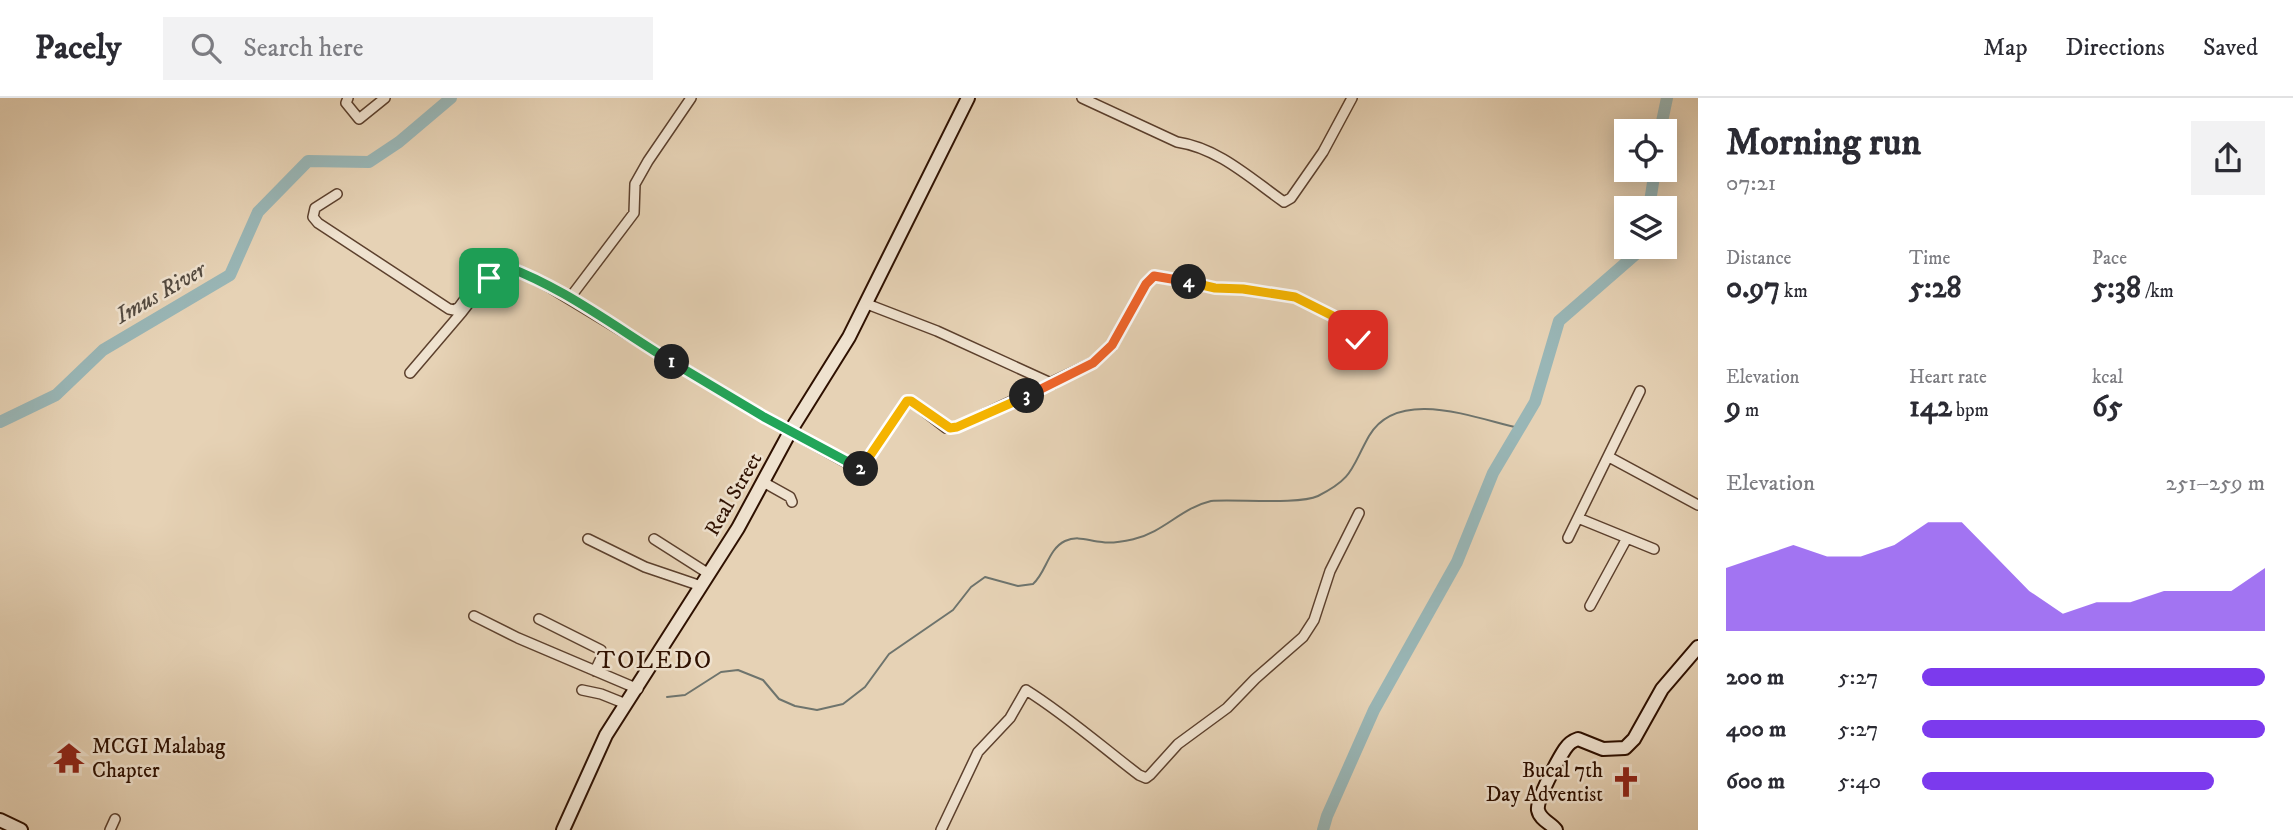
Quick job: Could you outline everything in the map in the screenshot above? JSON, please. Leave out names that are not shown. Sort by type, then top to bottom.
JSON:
[{"type":"street","points":[[348,98],[345,103],[359,119],[385,98]]},
{"type":"street","points":[[569,299],[634,213],[635,184],[691,98]]},
{"type":"street","name":"Real Street","points":[[563,830],[602,744],[709,574],[791,430],[845,344],[968,98]]},
{"type":"street","points":[[1082,98],[1177,142],[1214,152],[1284,202],[1291,198],[1322,152],[1352,98]]},
{"type":"street","points":[[337,194],[315,208],[313,216],[318,223],[449,309],[459,307],[493,261],[517,270],[764,417],[861,469],[907,401],[911,401],[950,428],[957,427],[1093,363],[1112,345],[1146,284],[1154,276],[1215,288],[1243,289],[1295,297],[1333,316],[1358,340]]},
{"type":"street","points":[[410,373],[499,264]]},
{"type":"street","points":[[867,304],[937,331],[1053,384]]},
{"type":"street","points":[[1568,538],[1640,391]]},
{"type":"street","points":[[1609,457],[1698,505]]},
{"type":"street","points":[[763,482],[790,497],[792,502]]},
{"type":"street","points":[[941,830],[978,752],[1010,718],[1026,690],[1073,721],[1085,734],[1139,775],[1146,778],[1150,775],[1178,744],[1227,708],[1303,637],[1314,620],[1330,571],[1359,513]]},
{"type":"street","points":[[1578,517],[1654,549]]},
{"type":"street","points":[[1590,606],[1627,538]]},
{"type":"street","points":[[588,539],[636,563],[701,586]]},
{"type":"street","points":[[654,539],[709,574]]},
{"type":"street","points":[[474,616],[518,638],[638,689]]},
{"type":"street","points":[[539,619],[601,650],[602,656],[595,671]]},
{"type":"street","points":[[1556,830],[1543,820],[1538,810],[1563,751],[1578,739],[1603,749],[1625,748],[1634,739],[1662,689],[1698,647]]},
{"type":"street","points":[[582,690],[626,704]]},
{"type":"street","points":[[110,830],[115,819]]},
{"type":"street","points":[[0,820],[21,830]]},
{"type":"waterway","name":"Imus River","points":[[0,422],[56,395],[103,350],[230,275],[258,212],[308,161],[369,162],[399,142],[451,98]]},
{"type":"waterway","points":[[1663,119],[1667,98]]},
{"type":"waterway","points":[[1651,196],[1653,182]]},
{"type":"waterway","points":[[1323,830],[1374,710],[1457,562],[1493,473],[1535,402],[1559,321],[1630,259]]},
{"type":"waterway","points":[[667,697],[685,695],[721,672],[738,670],[763,680],[779,699],[795,706],[817,710],[843,704],[865,687],[889,654],[953,610],[971,587],[985,577],[1018,586],[1033,584],[1051,555],[1065,541],[1079,538],[1110,543],[1145,536],[1200,504],[1211,501],[1282,501],[1318,496],[1345,478],[1369,436],[1382,421],[1399,412],[1439,410],[1519,428]]},
{"type":"place","name":"MCGI Malabag Chapter","points":[[69,758]]},
{"type":"place","name":"Bucal 7th Day Adventist","points":[[1626,782]]},
{"type":"district","name":"TOLEDO","points":[[655,660]]},
{"type":"route","points":[[489,278],[499,264],[517,270],[764,417],[858,469],[861,469],[907,401],[911,401],[946,428],[957,427],[1047,387],[1093,363],[1112,345],[1146,284],[1154,276],[1215,288],[1243,289],[1295,297],[1333,316],[1358,340]]}]
